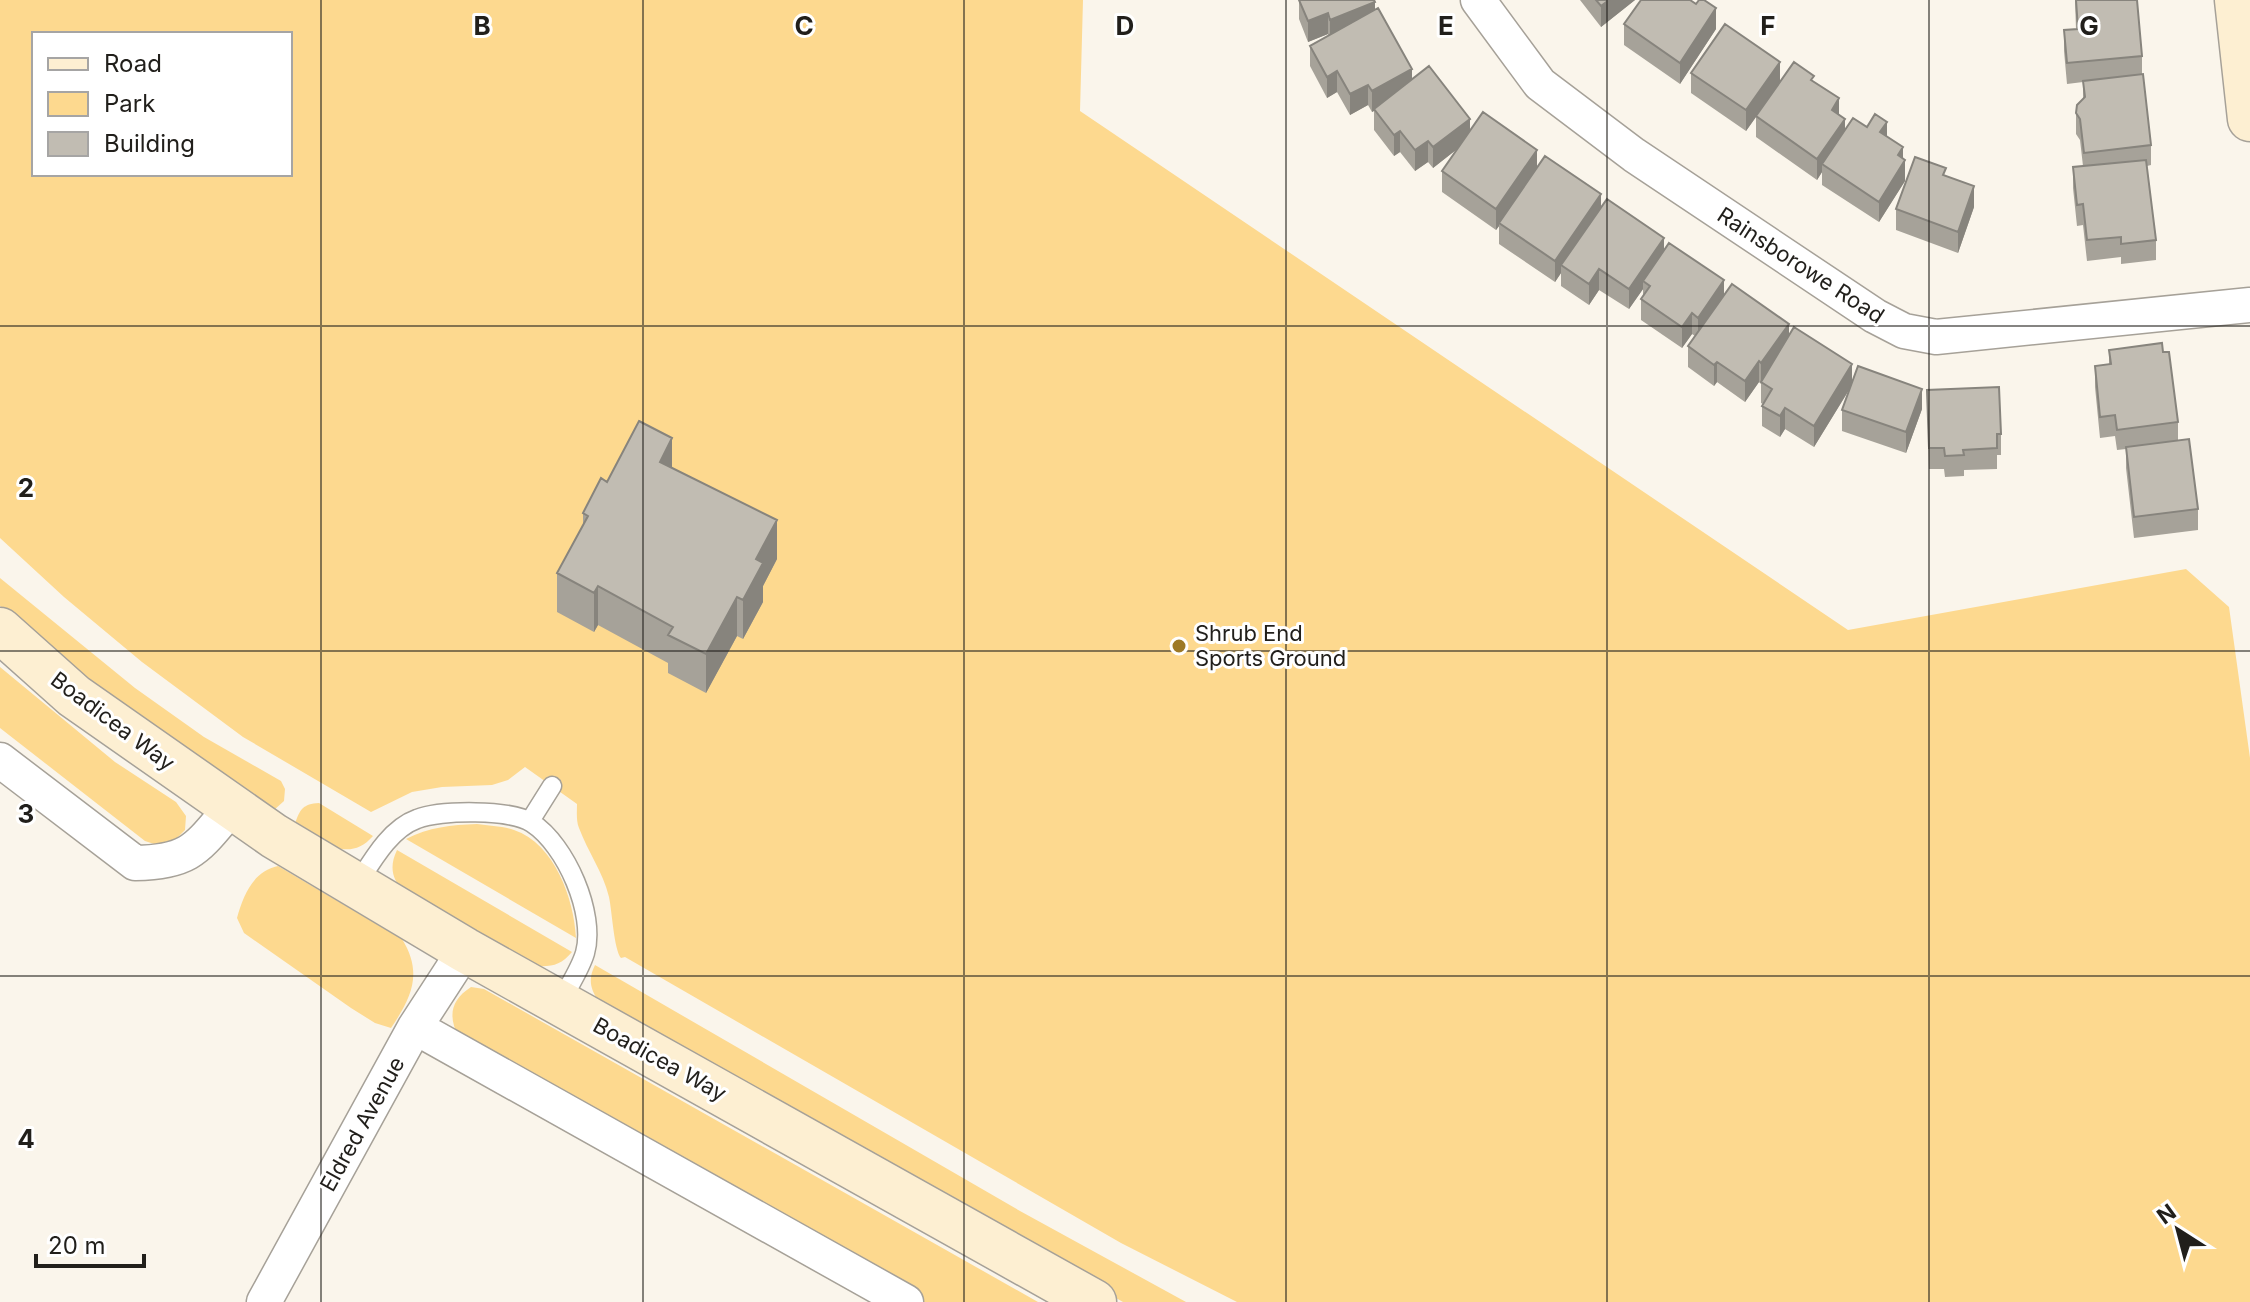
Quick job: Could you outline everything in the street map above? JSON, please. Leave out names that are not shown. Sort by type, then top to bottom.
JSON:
[{"type":"street","name":"Rainsborowe Road","points":[[1478,0],[1540,84],[1634,155],[1875,316],[1904,331],[1936,337],[2250,305]]},
{"type":"street","points":[[2237,0],[2250,119]]},
{"type":"street","name":"Boadicea Way","points":[[0,630],[74,696],[231,808],[356,886],[1094,1302]]},
{"type":"street","points":[[0,760],[135,863],[161,863],[196,850],[231,808]]},
{"type":"street","name":"Eldred Avenue","points":[[264,1302],[415,1027],[465,950]]},
{"type":"street","points":[[415,1027],[906,1302]]},
{"type":"lane","points":[[530,821],[552,786]]},
{"type":"lane","points":[[356,886],[390,838],[416,819],[461,813],[497,813],[530,821],[549,837],[569,869],[586,911],[585,952],[560,1003]]},
{"type":"green space","name":"Shrub End Sports Ground","points":[[0,0],[1083,0],[1080,111],[1848,630],[2186,569],[2229,607],[2250,758],[2250,1302],[1237,1302],[1121,1243],[625,957],[621,958],[609,897],[579,828],[577,804],[525,767],[508,780],[492,785],[412,792],[371,812],[243,737],[142,662],[0,538]]},
{"type":"green space","points":[[0,578],[135,688],[204,737],[281,781],[285,789],[284,801],[274,810],[140,720],[0,606]]},
{"type":"green space","points":[[0,667],[115,762],[176,802],[186,816],[185,830],[174,841],[160,846],[145,841],[0,728]]},
{"type":"green space","points":[[319,803],[373,836],[354,849],[344,849],[324,842],[295,824],[303,808]]},
{"type":"green space","points":[[477,824],[514,830],[541,847],[566,890],[576,938],[406,839],[440,827]]},
{"type":"green space","points":[[397,850],[572,952],[556,964],[536,966],[404,892],[393,872]]},
{"type":"green space","points":[[278,866],[402,939],[412,963],[412,985],[405,1006],[391,1028],[375,1023],[351,1008],[244,933],[237,918],[246,893],[262,873]]},
{"type":"green space","points":[[595,965],[1020,1211],[1186,1302],[1123,1302],[599,1002],[591,984]]},
{"type":"green space","points":[[471,987],[484,989],[1038,1302],[922,1302],[458,1036],[453,1008],[459,997]]},
{"type":"building","points":[[1299,0],[1375,2],[1330,20],[1328,13],[1308,21]]},
{"type":"building","points":[[1641,0],[1690,0],[1696,4],[1704,0],[1716,8],[1680,63],[1624,24]]},
{"type":"building","points":[[2076,0],[2137,0],[2142,56],[2067,63],[2064,30],[2078,29]]},
{"type":"building","points":[[1378,8],[1412,69],[1372,91],[1368,85],[1350,94],[1337,71],[1327,77],[1310,46]]},
{"type":"building","points":[[1725,24],[1780,62],[1746,110],[1691,73]]},
{"type":"building","points":[[1794,62],[1814,76],[1811,80],[1839,98],[1832,110],[1845,119],[1817,159],[1756,116]]},
{"type":"building","points":[[1429,66],[1470,119],[1433,147],[1428,141],[1415,150],[1400,131],[1394,135],[1374,109]]},
{"type":"building","points":[[2143,74],[2151,145],[2084,153],[2080,119],[2076,113],[2077,105],[2085,97],[2083,81]]},
{"type":"building","points":[[1483,112],[1537,150],[1496,209],[1442,171]]},
{"type":"building","points":[[1875,114],[1887,122],[1880,132],[1903,147],[1898,155],[1905,160],[1879,202],[1822,164],[1853,118],[1867,127]]},
{"type":"building","points":[[1545,156],[1601,194],[1555,261],[1499,223]]},
{"type":"building","points":[[1915,157],[1946,168],[1943,175],[1974,186],[1958,232],[1896,209]]},
{"type":"building","points":[[2146,160],[2156,240],[2121,244],[2121,237],[2087,240],[2083,204],[2077,205],[2073,167]]},
{"type":"building","points":[[1607,199],[1664,238],[1629,289],[1599,269],[1589,284],[1561,265]]},
{"type":"building","points":[[1669,243],[1724,280],[1698,318],[1692,313],[1682,327],[1641,299],[1650,286],[1643,281]]},
{"type":"building","points":[[1732,284],[1789,324],[1745,381],[1717,362],[1714,365],[1688,346]]},
{"type":"building","points":[[1794,327],[1852,364],[1814,426],[1785,408],[1780,416],[1762,406],[1772,389],[1761,382]]},
{"type":"building","points":[[2162,343],[2163,352],[2169,352],[2178,422],[2117,430],[2115,415],[2100,417],[2095,366],[2111,364],[2109,350]]},
{"type":"building","points":[[1858,366],[1922,389],[1906,432],[1842,410]]},
{"type":"building","points":[[1999,387],[2001,434],[1997,434],[1997,448],[1963,450],[1964,455],[1945,456],[1944,448],[1929,448],[1927,390]]},
{"type":"building","points":[[639,421],[672,438],[660,462],[777,520],[756,559],[763,563],[743,600],[737,597],[706,654],[668,635],[673,627],[598,586],[594,593],[557,573],[588,516],[583,513],[601,478],[607,482]]},
{"type":"building","points":[[2189,439],[2198,509],[2134,517],[2126,447]]},
{"type":"place","name":"Shrub End Sports Ground","points":[[1179,646]]}]
